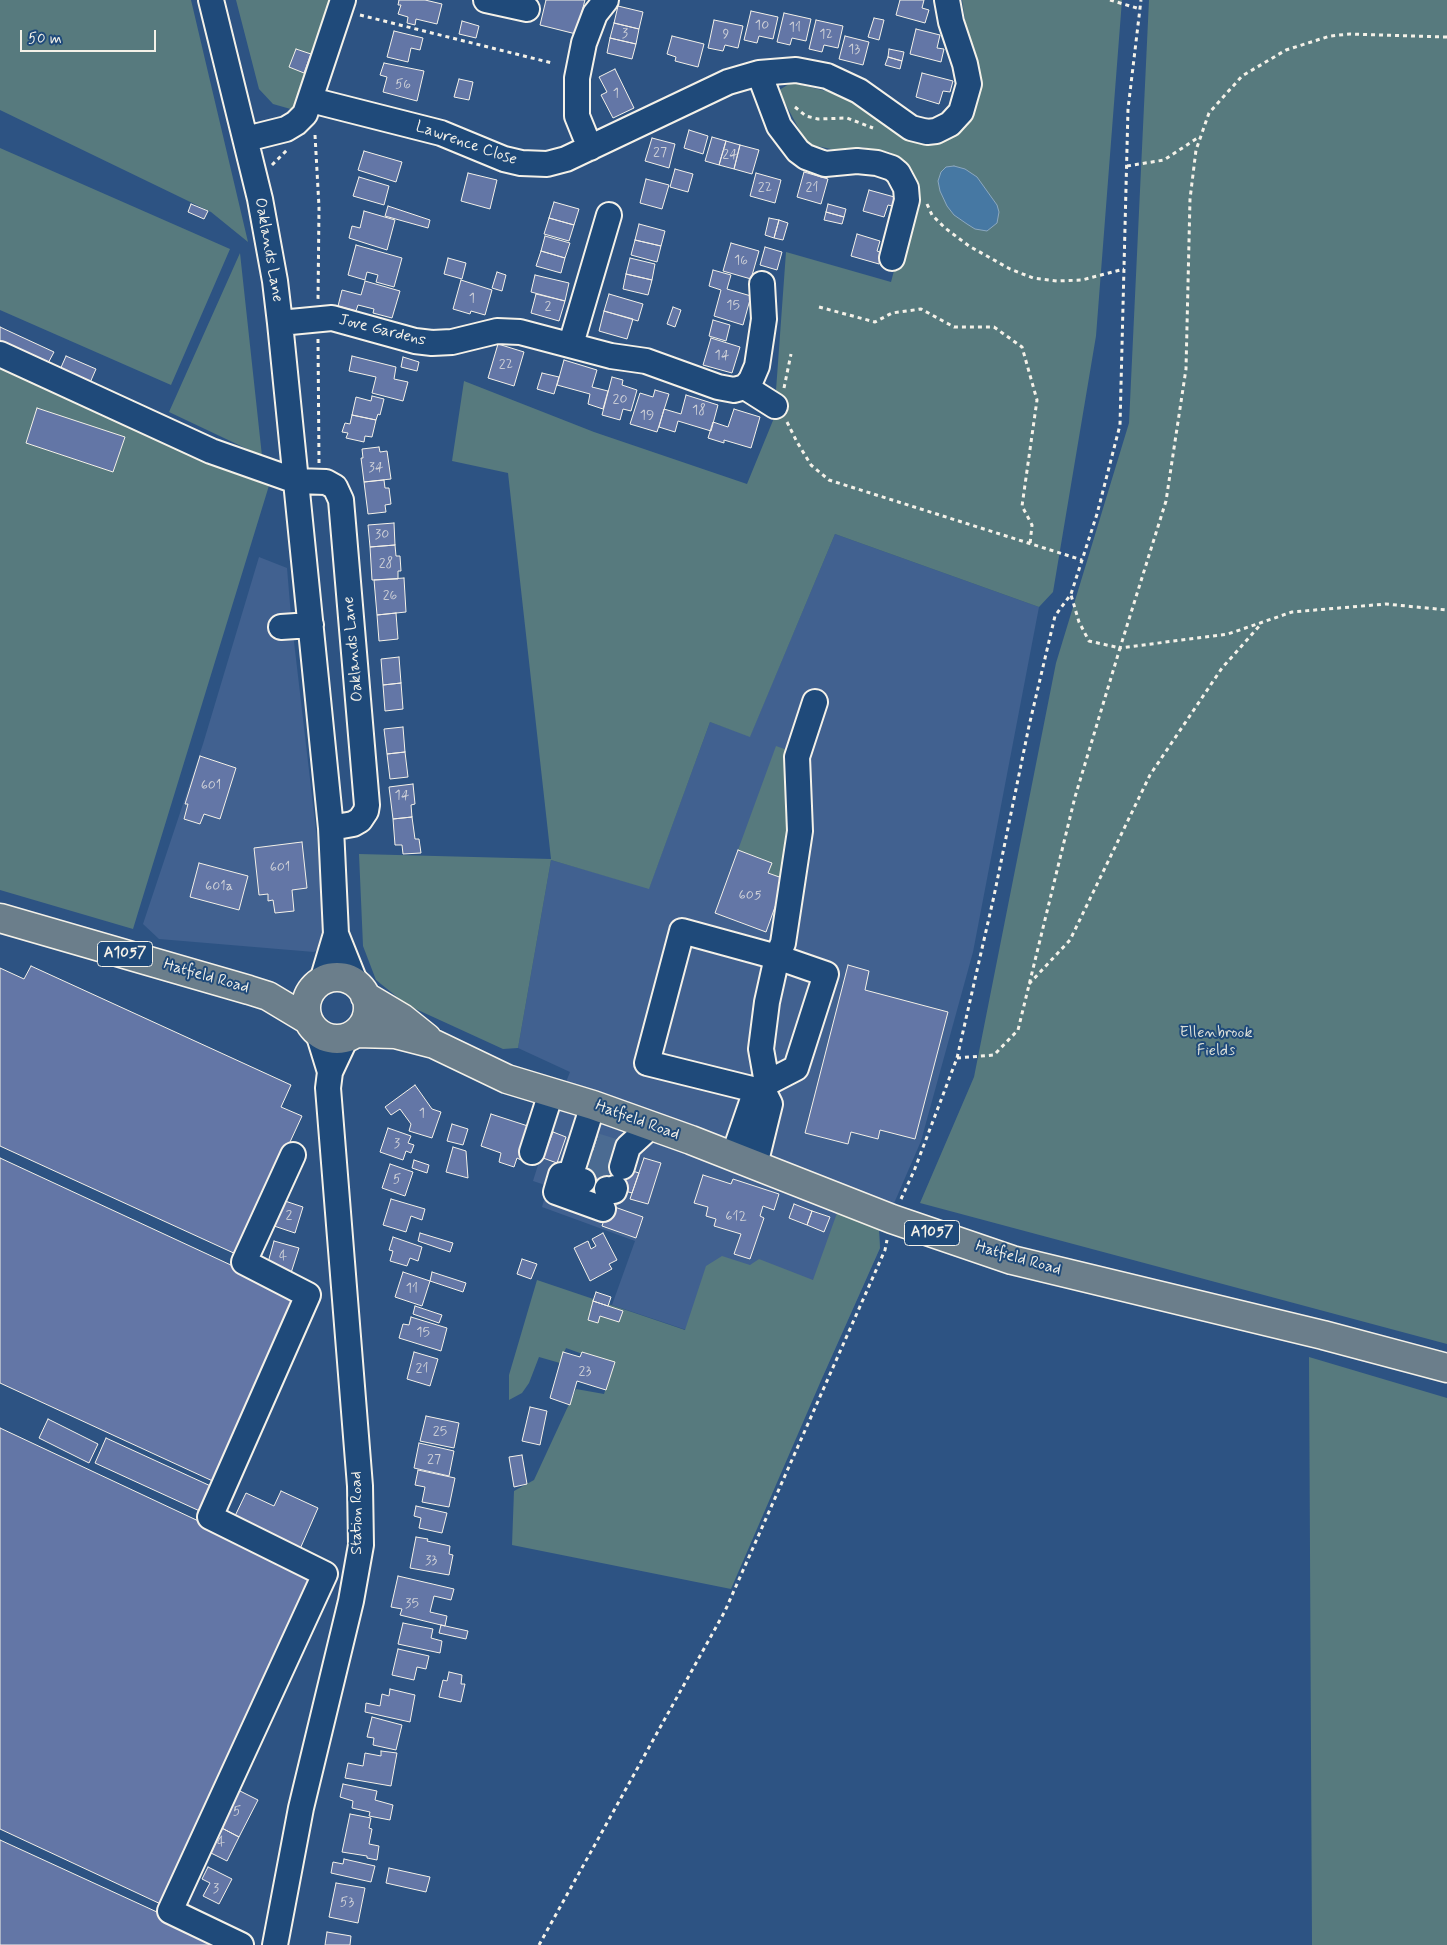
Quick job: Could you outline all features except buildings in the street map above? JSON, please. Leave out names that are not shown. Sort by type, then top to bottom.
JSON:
[{"type":"main road","name":"Hatfield Road","points":[[0,918],[268,996],[313,1026]]},
{"type":"main road","points":[[340,978],[361,990],[368,1006],[367,1016],[363,1026],[351,1036],[336,1040],[326,1038],[313,1026],[306,1010],[307,1000],[311,991],[320,983],[340,978]]},
{"type":"main road","name":"Hatfield Road","points":[[268,996],[292,993],[320,983]]},
{"type":"main road","name":"Hatfield Road","points":[[361,990],[402,1018],[434,1044]]},
{"type":"main road","name":"Hatfield Road","points":[[351,1036],[395,1034],[434,1044],[507,1079],[593,1105],[892,1219],[1012,1260],[1323,1335],[1447,1368]]},
{"type":"street","name":"Oaklands Lane","points":[[211,0],[267,232],[280,323],[308,481],[311,625],[331,828],[336,934],[320,983]]},
{"type":"street","points":[[486,0],[527,10]]},
{"type":"street","points":[[590,148],[577,116],[577,78],[584,43],[595,14],[606,0]]},
{"type":"street","name":"Lawrence Close","points":[[319,101],[441,132],[485,152],[521,163],[547,164],[566,159],[728,82],[759,73],[796,70],[827,76],[859,91],[911,128],[927,132],[936,131],[956,120],[965,102],[969,84],[966,64],[951,22],[946,0]]},
{"type":"street","points":[[246,139],[286,129],[301,119],[319,101],[342,5]]},
{"type":"street","points":[[759,73],[780,126],[798,151],[806,157],[825,164],[857,161],[877,163],[898,173],[906,188],[907,200],[892,258]]},
{"type":"street","points":[[572,344],[609,215]]},
{"type":"street","points":[[762,284],[764,319],[760,355],[754,374],[745,387],[777,408]]},
{"type":"street","name":"Jove Gardens","points":[[280,323],[318,319],[343,320],[415,341],[444,344],[497,331],[532,334],[611,356],[646,361],[727,389],[745,387]]},
{"type":"street","points":[[0,354],[211,450],[308,481]]},
{"type":"street","name":"Oaklands Lane","points":[[308,481],[331,483],[341,500],[367,805],[366,812],[360,820],[352,824],[331,828]]},
{"type":"street","points":[[281,627],[311,625]]},
{"type":"street","points":[[766,1088],[761,1049],[767,1002],[783,943],[800,830],[797,757],[815,702]]},
{"type":"street","points":[[744,1161],[753,1099],[796,1068],[826,974],[778,957],[682,931],[647,1064],[766,1088]]},
{"type":"street","name":"Oaklands Lane","points":[[336,934],[361,990]]},
{"type":"street","name":"Station Road","points":[[313,1026],[330,1072]]},
{"type":"street","name":"Station Road","points":[[275,1945],[301,1808],[355,1582],[361,1545],[360,1486],[328,1088],[330,1072],[351,1036]]},
{"type":"street","points":[[532,1152],[551,1093]]},
{"type":"street","points":[[593,1105],[582,1160],[561,1175],[556,1192],[615,1176],[628,1147],[650,1126]]},
{"type":"street","points":[[293,1154],[244,1262],[308,1295],[210,1518],[325,1574],[355,1582]]},
{"type":"street","points":[[241,1945],[170,1911],[325,1574]]},
{"type":"path","points":[[1110,0],[1140,8]]},
{"type":"path","points":[[539,1945],[725,1611],[885,1250],[892,1219],[914,1170],[957,1058],[1054,616],[1071,594],[1097,514],[1120,425],[1128,109],[1141,0]]},
{"type":"path","points":[[342,5],[552,63]]},
{"type":"path","points":[[957,1058],[994,1055],[1018,1030],[1075,796],[1167,492],[1186,368],[1190,199],[1196,150],[1209,112],[1242,76],[1286,50],[1330,36],[1350,34],[1447,37]]},
{"type":"path","points":[[790,100],[794,107],[806,116],[818,119],[847,118],[878,131]]},
{"type":"path","points":[[308,481],[318,319],[319,207],[314,127],[315,118],[324,113],[319,101]]},
{"type":"path","points":[[270,171],[273,163],[292,145],[286,129]]},
{"type":"path","points":[[1127,166],[1164,160],[1201,137]]},
{"type":"path","points":[[924,199],[932,215],[945,228],[969,246],[1010,270],[1033,278],[1057,281],[1082,280],[1124,269]]},
{"type":"path","points":[[819,307],[875,322],[892,313],[921,309],[954,327],[994,327],[1022,347],[1037,400],[1022,506],[1032,525],[1030,544]]},
{"type":"path","points":[[791,354],[777,408],[784,414],[797,442],[811,465],[829,480],[1082,560]]},
{"type":"path","points":[[1071,594],[1080,622],[1089,641],[1120,648],[1228,634],[1292,612],[1386,604],[1447,610]]},
{"type":"path","points":[[1029,984],[1070,940],[1150,775],[1222,668],[1263,622]]},
{"type":"shaded area","points":[[954,166],[965,169],[977,177],[997,205],[999,212],[997,223],[987,231],[975,229],[954,215],[947,206],[940,191],[938,181],[941,172],[946,167]]},
{"type":"shaded area","points":[[835,534],[1039,607],[973,952],[921,1141],[892,1208],[879,1230],[880,1248],[823,1376],[612,1305],[635,1241],[542,1207],[548,1186],[533,1181],[556,1107],[570,1072],[518,1048],[551,860],[649,888],[710,722],[750,736]]},
{"type":"shaded area","points":[[259,557],[287,568],[317,839],[324,945],[314,952],[159,939],[143,924],[203,744]]},
{"type":"green space","points":[[0,0],[191,0],[248,242],[211,212],[0,110]]},
{"type":"green space","points":[[236,0],[336,0],[294,110],[273,104],[259,89]]},
{"type":"green space","points":[[962,0],[1122,0],[1096,336],[1053,592],[1039,607],[835,534],[750,737],[710,722],[649,889],[551,860],[518,1048],[503,1049],[407,1005],[376,980],[363,946],[359,854],[551,859],[508,473],[452,461],[464,381],[594,432],[747,484],[774,418],[786,252],[891,282],[913,199],[890,152],[861,147],[855,151],[845,152],[812,145],[799,138],[800,131],[785,103],[776,101],[776,92],[789,84],[797,84],[830,92],[855,103],[907,140],[929,143],[950,132],[969,47]]},
{"type":"green space","name":"Ellenbrook Fields","points":[[1149,0],[1447,0],[1447,1344],[920,1203],[974,1077],[1056,663],[1129,423]]},
{"type":"green space","points":[[0,148],[230,249],[171,385],[0,310]]},
{"type":"green space","points":[[240,253],[262,456],[169,412]]},
{"type":"green space","points":[[0,361],[271,479],[133,929],[0,890]]},
{"type":"green space","points":[[776,746],[790,751],[791,846],[785,879],[768,873],[771,862],[738,850]]},
{"type":"green space","points":[[837,1213],[879,1230],[880,1248],[731,1589],[512,1545],[514,1491],[534,1480],[576,1389],[604,1394],[613,1365],[566,1348],[560,1363],[539,1357],[529,1383],[522,1393],[509,1400],[509,1375],[537,1280],[685,1330],[706,1266],[722,1256],[750,1265],[759,1259],[813,1280]]},
{"type":"green space","points":[[1309,1357],[1447,1398],[1447,1945],[1312,1945]]},
{"type":"tunnel","points":[[595,1145],[618,1152]]},
{"type":"tunnel","points":[[589,1162],[620,1172]]}]
